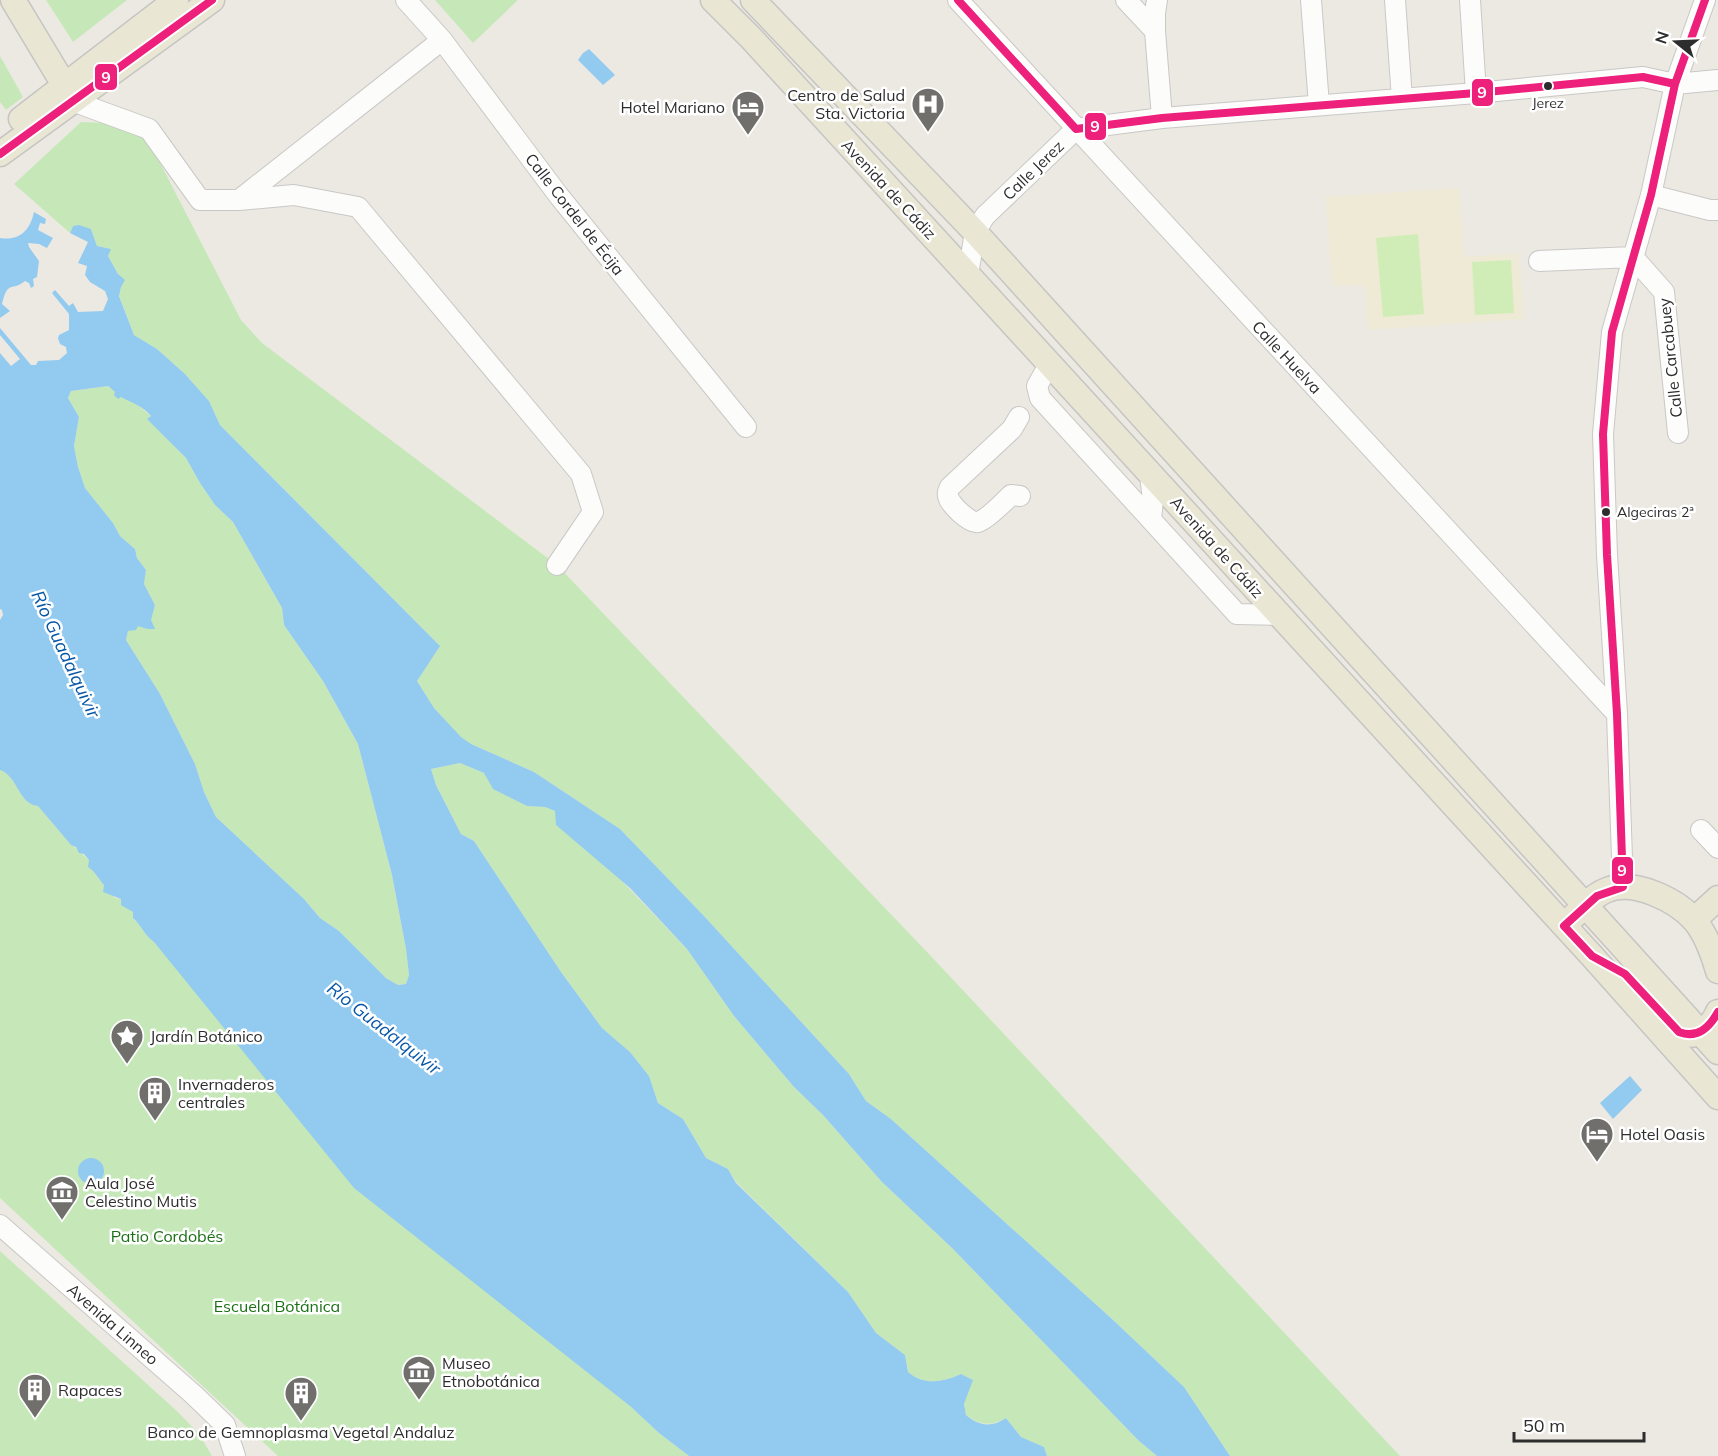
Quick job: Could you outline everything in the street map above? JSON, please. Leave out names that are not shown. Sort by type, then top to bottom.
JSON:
[{"type":"main road","points":[[13,0],[70,94]]},
{"type":"main road","points":[[70,94],[176,0]]},
{"type":"main road","points":[[0,136],[37,117],[212,0]]},
{"type":"main road","name":"Avenida de Cádiz","points":[[713,0],[759,46],[1050,363],[1718,1097]]},
{"type":"main road","name":"Avenida de Cádiz","points":[[753,0],[975,232],[1718,1053]]},
{"type":"main road","points":[[0,154],[37,117]]},
{"type":"main road","points":[[1564,926],[1584,906],[1608,889],[1623,887],[1648,890],[1671,901],[1694,920],[1709,947],[1718,971]]},
{"type":"main road","points":[[1694,920],[1718,898]]},
{"type":"main road","points":[[1592,956],[1625,974],[1679,1032],[1691,1035],[1701,1033],[1711,1024],[1718,1012]]},
{"type":"street","name":"Calle Cordel de Écija","points":[[406,0],[442,40],[559,196],[746,427]]},
{"type":"street","name":"Calle Huelva","points":[[958,0],[1617,714]]},
{"type":"street","points":[[1126,0],[1155,31]]},
{"type":"street","points":[[1157,0],[1155,31],[1162,117]]},
{"type":"street","points":[[1311,0],[1319,105]]},
{"type":"street","points":[[1395,0],[1401,99]]},
{"type":"street","points":[[1470,0],[1476,93]]},
{"type":"street","points":[[1623,887],[1617,714],[1606,555],[1603,434],[1612,332],[1651,195],[1676,84],[1705,0]]},
{"type":"street","points":[[239,201],[442,40]]},
{"type":"street","name":"Calle Jerez","points":[[968,275],[975,232],[985,216],[1076,129],[1162,117],[1476,93],[1643,77],[1676,84],[1718,80]]},
{"type":"street","points":[[70,94],[149,129],[200,200],[239,201],[294,195],[357,207],[581,474],[593,512],[557,565]]},
{"type":"street","points":[[1651,195],[1710,210],[1718,215]]},
{"type":"street","points":[[1539,261],[1634,257]]},
{"type":"street","name":"Calle Carcabuey","points":[[1634,257],[1664,292],[1678,433]]},
{"type":"street","points":[[1050,363],[1037,386],[1040,398],[1237,614],[1278,615]]},
{"type":"street","points":[[1019,417],[1012,429],[950,487],[947,493],[948,499],[966,519],[973,523],[980,522],[1011,495],[1020,496]]},
{"type":"street","points":[[1150,474],[1154,500],[1151,519]]},
{"type":"street","points":[[1701,830],[1718,848]]},
{"type":"street","name":"Avenida Linneo","points":[[0,1225],[194,1395],[225,1425],[235,1456]]},
{"type":"shaded area","points":[[1459,188],[1464,257],[1519,253],[1524,319],[1368,330],[1365,285],[1332,286],[1326,197]]},
{"type":"green space","points":[[46,0],[127,0],[73,42]]},
{"type":"green space","points":[[435,0],[518,0],[473,43]]},
{"type":"green space","points":[[0,56],[23,97],[6,110],[0,102]]},
{"type":"green space","points":[[81,122],[140,124],[241,320],[262,343],[557,565],[928,953],[1400,1456],[1230,1456],[1184,1387],[891,1119],[866,1101],[849,1074],[704,916],[620,829],[534,772],[460,737],[434,708],[417,681],[439,645],[220,425],[209,401],[185,374],[157,349],[134,335],[119,295],[121,287],[118,274],[108,256],[110,249],[97,246],[91,229],[73,226],[70,233],[14,184]]},
{"type":"green space","points":[[1418,234],[1424,314],[1383,317],[1376,238]]},
{"type":"green space","points":[[1511,260],[1514,313],[1475,315],[1472,262]]},
{"type":"green space","points":[[108,386],[151,416],[148,419],[186,458],[215,505],[233,522],[282,608],[284,625],[323,681],[358,744],[392,875],[406,949],[409,975],[406,984],[398,985],[386,978],[339,931],[320,918],[304,899],[216,817],[204,792],[195,764],[160,694],[126,640],[128,631],[137,625],[147,629],[155,605],[144,584],[146,570],[137,558],[135,549],[120,536],[113,523],[85,488],[74,446],[79,417],[68,398],[71,391]]},
{"type":"green space","points":[[460,763],[484,773],[527,806],[545,807],[555,811],[687,949],[734,1016],[794,1087],[823,1115],[882,1182],[952,1248],[1138,1440],[1157,1456],[1047,1456],[1044,1447],[1021,1437],[1006,1418],[985,1424],[966,1415],[964,1404],[972,1380],[961,1374],[941,1381],[927,1381],[908,1372],[905,1355],[876,1333],[848,1292],[736,1182],[728,1169],[706,1158],[683,1119],[658,1103],[649,1076],[630,1052],[602,1028],[561,972],[474,841],[461,834],[436,785],[431,769]]},
{"type":"green space","name":"Jardín Botánico","points":[[0,770],[11,778],[26,800],[38,806],[66,839],[90,861],[98,878],[115,898],[121,899],[133,912],[133,918],[151,939],[630,1406],[659,1433],[689,1456],[278,1456],[0,1198]]},
{"type":"green space","points":[[0,1251],[178,1412],[199,1434],[212,1456],[0,1456]]},
{"type":"water","points":[[589,49],[615,75],[603,85],[578,60]]},
{"type":"water","points":[[34,212],[46,219],[45,224],[40,223],[38,230],[53,238],[47,248],[39,244],[28,243],[39,261],[37,277],[33,279],[34,286],[31,288],[25,281],[8,289],[2,304],[10,311],[0,318],[0,238],[13,238],[23,233],[30,225]]},
{"type":"water","name":"Río Guadalquivir","points":[[79,225],[91,229],[97,246],[111,249],[108,256],[118,274],[125,280],[119,296],[134,335],[157,349],[185,374],[209,401],[220,425],[440,646],[417,681],[434,708],[461,737],[471,744],[534,772],[620,829],[704,916],[849,1074],[866,1101],[891,1119],[1184,1387],[1230,1456],[1157,1456],[1138,1440],[952,1248],[882,1182],[823,1115],[794,1087],[734,1016],[687,949],[630,888],[556,825],[555,811],[545,807],[527,806],[493,789],[484,773],[460,763],[431,769],[436,785],[461,834],[474,841],[561,972],[602,1028],[630,1052],[649,1076],[658,1103],[683,1119],[706,1158],[728,1169],[736,1183],[848,1292],[876,1333],[905,1355],[908,1372],[927,1381],[941,1381],[961,1374],[973,1380],[964,1404],[966,1415],[976,1422],[985,1424],[1006,1418],[1021,1437],[1044,1447],[1047,1456],[689,1456],[659,1433],[630,1406],[354,1188],[145,933],[133,918],[133,912],[121,905],[121,899],[103,892],[104,885],[88,867],[89,860],[84,854],[79,853],[76,847],[71,845],[38,806],[26,800],[11,778],[0,770],[0,620],[3,615],[0,609],[0,353],[11,366],[20,359],[0,335],[0,328],[31,365],[36,365],[38,361],[59,360],[67,353],[66,347],[60,344],[58,338],[59,335],[69,330],[69,314],[52,293],[55,290],[69,306],[73,303],[78,312],[103,311],[108,299],[105,291],[90,282],[85,275],[87,266],[78,263],[88,242],[70,233],[73,226]],"holes":[[[108,386],[115,392],[114,395],[118,399],[121,397],[137,405],[151,416],[147,419],[186,458],[215,505],[233,522],[282,608],[284,625],[323,681],[358,744],[392,875],[406,949],[409,975],[406,984],[398,985],[386,978],[339,931],[320,918],[304,899],[216,817],[204,792],[195,764],[160,694],[126,640],[128,631],[136,630],[138,626],[155,629],[151,620],[155,605],[144,584],[146,570],[137,558],[135,549],[120,536],[113,523],[85,488],[74,446],[79,417],[68,398],[71,391]]]},
{"type":"water","points":[[1630,1076],[1642,1090],[1613,1119],[1600,1103]]},
{"type":"water","points":[[91,1158],[100,1162],[104,1171],[100,1180],[91,1184],[82,1180],[78,1171],[82,1162]]},
{"type":"transit line","name":"9","points":[[0,154],[212,0]]},
{"type":"transit line","name":"9","points":[[958,0],[1076,129],[1162,118],[1643,77],[1675,84]]},
{"type":"transit line","name":"9","points":[[1705,0],[1675,84],[1651,195],[1612,332],[1603,434],[1623,887],[1597,896],[1564,926],[1592,956],[1625,974],[1679,1032],[1691,1034],[1702,1031],[1718,1012]]},
{"type":"place","name":"Jerez","points":[[1548,86]]},
{"type":"place","name":"Centro de Salud Sta. Victoria","points":[[928,133]]},
{"type":"place","name":"Hotel Mariano","points":[[748,136]]},
{"type":"place","name":"Algeciras 2ª","points":[[1606,512]]},
{"type":"place","name":"Jardín Botánico","points":[[127,1065]]},
{"type":"place","name":"Invernaderos centrales","points":[[155,1122]]},
{"type":"place","name":"Hotel Oasis","points":[[1597,1163]]},
{"type":"place","name":"Aula José Celestino Mutis","points":[[62,1221]]},
{"type":"place","name":"Museo Etnobotánica","points":[[419,1401]]},
{"type":"place","name":"Rapaces","points":[[35,1419]]},
{"type":"place","name":"Banco de Gemnoplasma Vegetal Andaluz","points":[[301,1422]]},
{"type":"park label","name":"Patio Cordobés","points":[[167,1236]]},
{"type":"park label","name":"Escuela Botánica","points":[[277,1306]]}]
